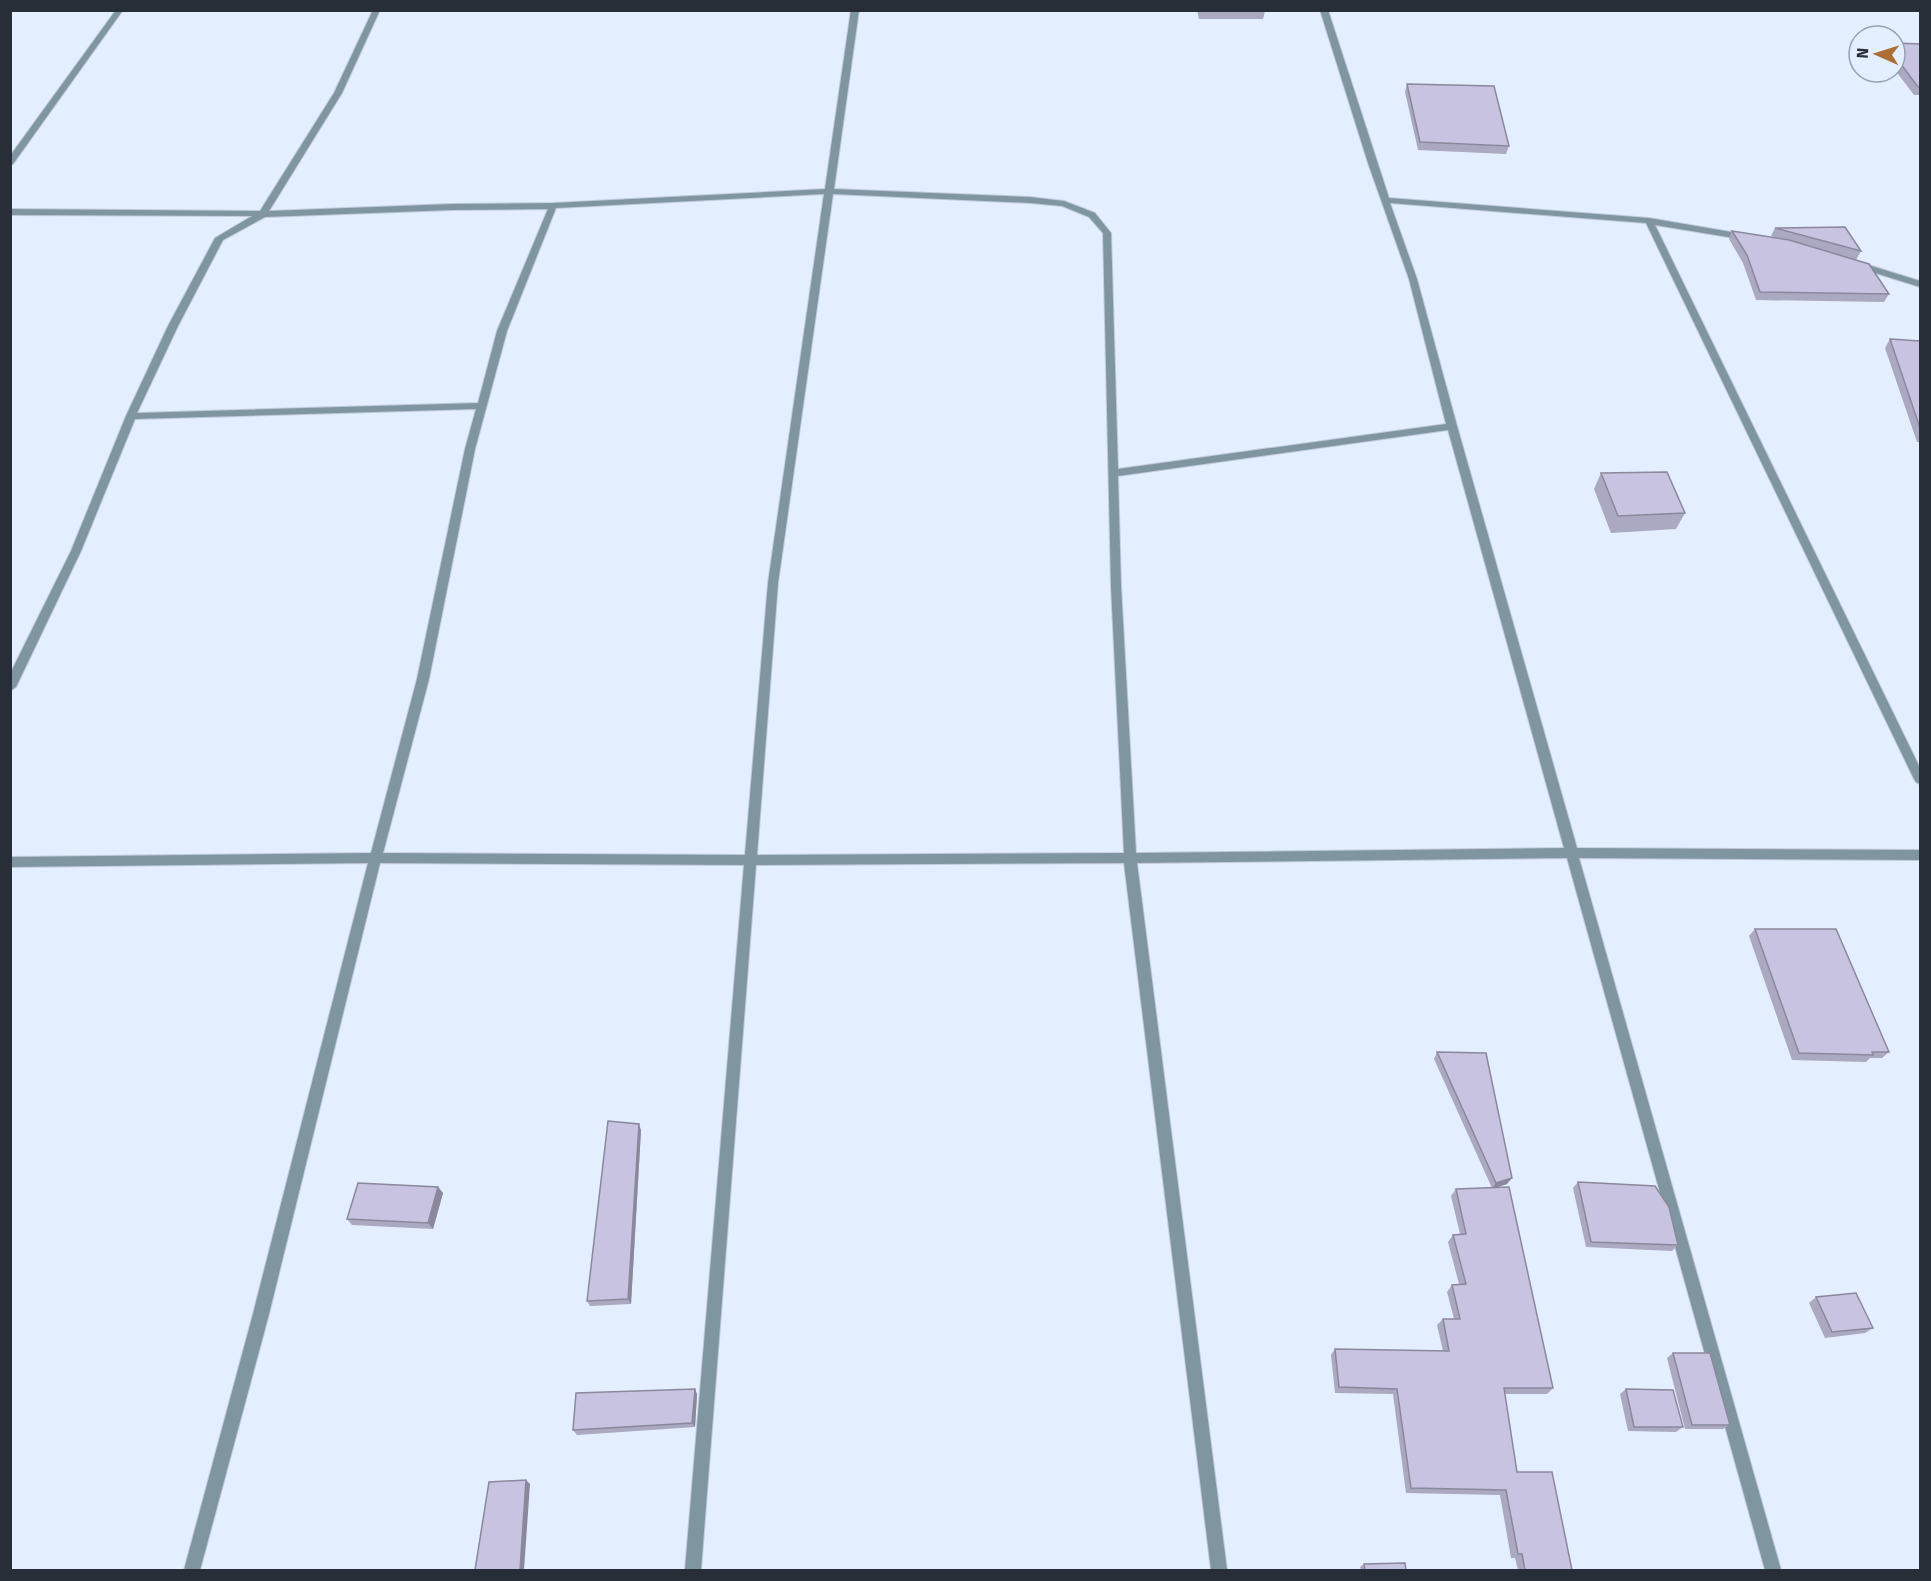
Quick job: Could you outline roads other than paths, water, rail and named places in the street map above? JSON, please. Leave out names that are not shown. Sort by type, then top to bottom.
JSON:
[{"type":"street","points":[[10,162],[120,10]]},
{"type":"street","points":[[10,687],[76,551],[131,416],[173,326],[219,238],[262,214],[338,93],[377,10]]},
{"type":"street","points":[[693,1570],[773,583],[855,10]]},
{"type":"street","points":[[1324,10],[1413,279],[1452,426],[1574,852],[1773,1570]]},
{"type":"street","points":[[10,212],[262,214],[553,206],[828,191],[1030,200],[1064,204],[1092,215],[1107,233],[1113,473],[1130,858],[1219,1570]]},
{"type":"street","points":[[1385,200],[1649,221],[1752,238]]},
{"type":"street","points":[[192,1570],[261,1314],[423,679],[470,449],[481,406],[502,331],[553,206]]},
{"type":"street","points":[[1649,221],[1920,779]]},
{"type":"street","points":[[1850,263],[1920,284]]},
{"type":"street","points":[[131,416],[481,406]]},
{"type":"street","points":[[1113,473],[1452,426]]},
{"type":"street","points":[[10,862],[376,858],[751,860],[1130,858],[1574,852],[1920,855]]}]
